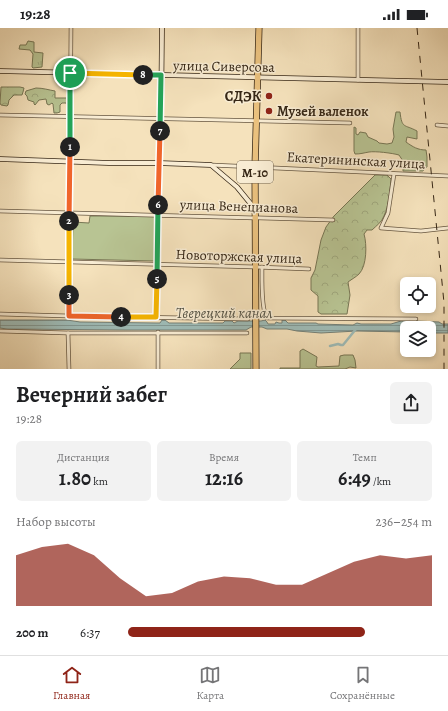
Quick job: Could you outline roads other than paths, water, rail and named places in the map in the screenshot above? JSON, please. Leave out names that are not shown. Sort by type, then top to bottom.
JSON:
[{"type":"highway","name":"М-10","points":[[256,369],[256,319],[259,267],[255,210],[259,28]]},
{"type":"street","points":[[69,316],[68,213],[71,28]]},
{"type":"street","points":[[156,317],[162,28]]},
{"type":"street","points":[[358,28],[358,80]]},
{"type":"street","name":"улица Сиверсова","points":[[0,71],[448,82]]},
{"type":"street","points":[[0,115],[350,123]]},
{"type":"street","points":[[437,126],[448,126]]},
{"type":"street","name":"Екатерининская улица","points":[[0,160],[159,163],[448,176]]},
{"type":"street","points":[[211,165],[237,187],[255,210]]},
{"type":"street","points":[[394,174],[388,213],[381,228],[420,231],[448,228]]},
{"type":"street","name":"улица Венецианова","points":[[0,211],[333,220]]},
{"type":"street","name":"Новоторжская улица","points":[[0,260],[309,269]]},
{"type":"street","points":[[259,267],[265,316],[267,318],[416,318]]},
{"type":"street","points":[[0,314],[248,319]]},
{"type":"street","points":[[0,331],[68,333],[247,333]]},
{"type":"street","points":[[158,332],[158,369]]},
{"type":"street","points":[[68,333],[68,369]]},
{"type":"water","points":[[0,320],[67,320],[80,322],[160,323],[162,320],[165,320],[169,323],[223,323],[225,321],[232,321],[234,323],[238,321],[265,320],[268,324],[275,324],[276,322],[282,323],[282,320],[285,320],[288,323],[353,325],[357,323],[391,324],[400,321],[400,332],[357,331],[321,333],[287,329],[267,329],[262,327],[251,327],[246,330],[0,328]]},
{"type":"water","points":[[436,322],[448,324],[448,333],[436,333]]},
{"type":"waterway","points":[[330,346],[338,344],[343,345],[356,329]]},
{"type":"railway","points":[[417,28],[444,303],[444,369]]},
{"type":"place","name":"СДЭК","points":[[269,96]]},
{"type":"place","name":"Музей валенок","points":[[269,111]]},
{"type":"water label","name":"Тверецкий канал","points":[[224,313]]}]
